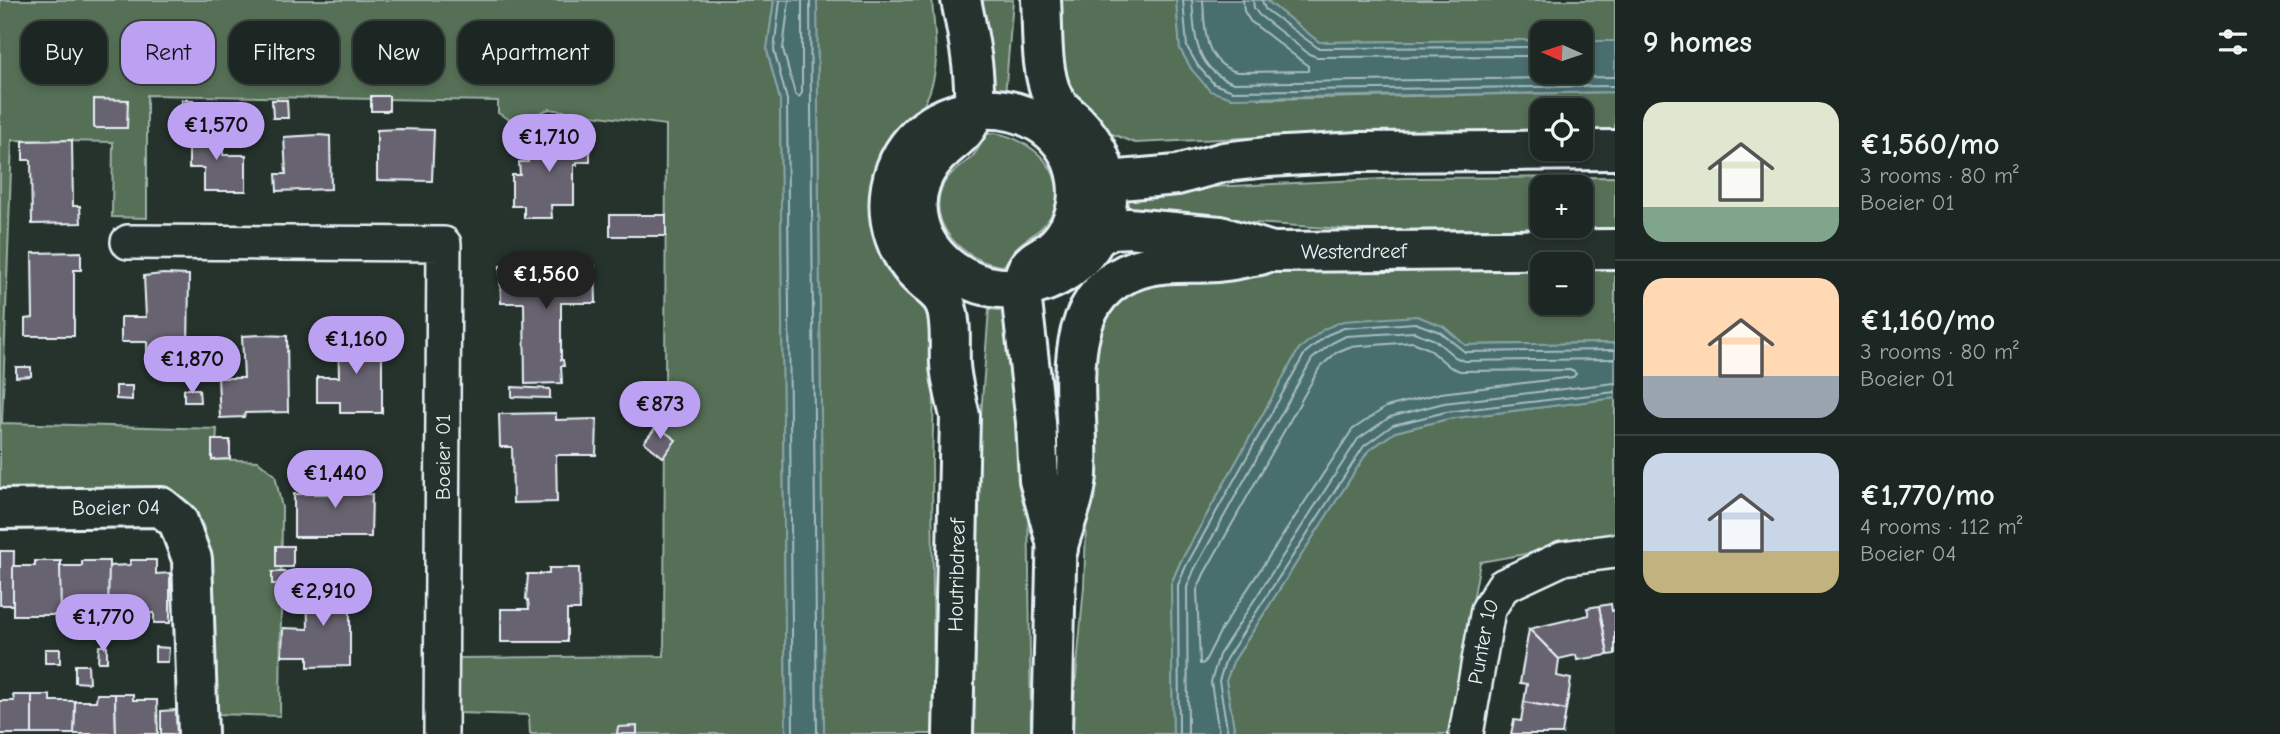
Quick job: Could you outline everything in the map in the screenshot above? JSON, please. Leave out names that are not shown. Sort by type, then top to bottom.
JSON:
[{"type":"main road","points":[[951,0],[952,82],[949,104],[957,114]]},
{"type":"main road","points":[[957,114],[968,36],[961,0]]},
{"type":"main road","points":[[1035,0],[1023,55],[1023,80],[1026,100],[1048,116]]},
{"type":"main road","points":[[1041,0],[1046,78],[1052,97],[1048,116]]},
{"type":"main road","points":[[1005,111],[1048,116],[1078,125],[1106,209],[1097,236],[1073,265],[1038,284],[990,287],[949,283],[914,272],[898,247],[890,204],[891,189],[900,161],[917,136],[957,114],[1005,111]]},
{"type":"main road","points":[[1092,166],[1177,176],[1224,162],[1268,157],[1359,152],[1615,150]]},
{"type":"main road","points":[[1052,734],[1051,679],[1058,549],[1045,327],[1047,297],[1026,271],[1033,261],[1049,252],[1064,238],[1073,219],[1078,193],[1092,166]]},
{"type":"main road","name":"Westerdreef","points":[[1097,236],[1113,229],[1128,228],[1220,236],[1272,252],[1615,249]]},
{"type":"main road","points":[[1058,549],[1077,476],[1075,364],[1078,342],[1084,321],[1098,296],[1108,286],[1136,269],[1168,262],[1218,262],[1272,252]]},
{"type":"main road","name":"Houtribdreef","points":[[949,283],[945,302],[950,320],[950,367],[960,416],[953,734]]},
{"type":"main road","name":"Boeier 04","points":[[0,509],[161,507],[178,521],[192,559],[198,734]]},
{"type":"street","name":"Boeier 01","points":[[128,242],[444,244],[441,734]]},
{"type":"street","name":"Punter 10","points":[[1466,734],[1488,610],[1503,586],[1563,558],[1615,551]]},
{"type":"green space","points":[[0,0],[774,0],[767,50],[780,100],[786,734],[530,734],[529,715],[458,713],[459,658],[664,656],[666,125],[549,109],[516,123],[498,113],[498,101],[147,95],[147,218],[112,217],[113,142],[12,140],[2,423],[217,429],[215,459],[258,461],[275,475],[282,508],[280,716],[215,714],[215,607],[211,556],[203,525],[169,499],[0,498]]},
{"type":"green space","points":[[817,0],[932,0],[936,45],[935,73],[918,115],[919,298],[936,333],[932,460],[934,734],[824,734]]},
{"type":"green space","points":[[975,0],[1013,0],[1005,96],[985,95]]},
{"type":"green space","points":[[1058,0],[1176,0],[1180,49],[1192,70],[1261,99],[1615,92],[1615,134],[1593,134],[1593,98],[1530,98],[1530,134],[1264,137],[1135,143],[1102,130],[1076,102],[1059,68]]},
{"type":"green space","points":[[1266,0],[1615,0],[1615,41],[1593,41],[1593,21],[1530,21],[1530,40],[1319,42]]},
{"type":"green space","points":[[994,133],[1021,142],[1044,159],[1052,171],[1057,197],[1050,218],[1015,249],[1003,266],[989,263],[962,249],[943,226],[939,212],[939,198],[944,183],[972,157],[987,134]]},
{"type":"green space","points":[[1530,177],[1530,229],[1357,230],[1124,214],[1125,191],[1404,178]]},
{"type":"green space","points":[[1593,177],[1615,177],[1615,228],[1593,228]]},
{"type":"green space","points":[[1530,269],[1530,315],[1593,315],[1593,269],[1615,269],[1615,343],[1465,345],[1443,326],[1299,349],[1180,563],[1171,584],[1173,734],[1071,734],[1084,586],[1087,501],[1085,416],[1102,318],[1134,288],[1215,272]]},
{"type":"green space","points":[[989,309],[1009,311],[1028,491],[1031,734],[970,734],[976,481]]},
{"type":"green space","points":[[1615,398],[1615,538],[1480,562],[1449,734],[1235,734],[1226,681],[1233,662],[1368,451],[1395,432],[1448,419]]},
{"type":"water","points":[[774,0],[817,0],[824,734],[786,734],[780,100],[767,50]]},
{"type":"water","points":[[1176,0],[1266,0],[1319,42],[1530,40],[1530,84],[1593,84],[1593,41],[1615,41],[1615,92],[1232,98],[1210,91],[1192,70],[1180,49]]},
{"type":"water","points":[[1417,316],[1443,326],[1465,345],[1615,343],[1615,398],[1448,419],[1395,432],[1368,451],[1233,662],[1226,681],[1235,734],[1173,734],[1171,584],[1180,563],[1299,349],[1324,329],[1343,321]]},
{"type":"building","points":[[371,96],[389,96],[389,111],[371,111]]},
{"type":"building","points":[[94,99],[128,100],[127,128],[94,128]]},
{"type":"building","points":[[182,100],[193,100],[193,117],[182,117]]},
{"type":"building","points":[[272,100],[287,100],[288,118],[273,118]]},
{"type":"building","points":[[189,129],[223,130],[223,155],[246,155],[246,191],[204,191],[204,168],[189,168]]},
{"type":"building","points":[[377,130],[434,130],[432,181],[377,180]]},
{"type":"building","points":[[330,136],[331,189],[277,191],[276,174],[286,174],[284,137]]},
{"type":"building","points":[[528,136],[590,136],[590,162],[577,162],[577,165],[574,165],[574,205],[551,205],[552,218],[524,218],[524,206],[512,206],[512,175],[520,175],[519,162],[528,162]]},
{"type":"building","points":[[72,140],[73,206],[80,206],[81,223],[32,224],[31,160],[23,160],[23,141]]},
{"type":"building","points":[[610,215],[666,215],[666,236],[610,236]]},
{"type":"building","points":[[81,252],[81,270],[74,270],[74,336],[25,336],[25,319],[33,318],[32,253]]},
{"type":"building","points":[[500,266],[595,266],[596,303],[561,303],[561,360],[564,366],[561,366],[562,383],[525,384],[524,303],[501,303]]},
{"type":"building","points":[[189,275],[188,353],[147,353],[147,342],[121,342],[121,317],[146,317],[144,276]]},
{"type":"building","points":[[382,335],[382,413],[340,413],[340,402],[317,402],[317,377],[339,377],[338,336]]},
{"type":"building","points":[[242,336],[287,336],[288,412],[245,413],[244,417],[220,418],[218,378],[244,378]]},
{"type":"building","points":[[16,367],[31,367],[31,376],[16,377]]},
{"type":"building","points":[[116,386],[132,386],[132,400],[116,399]]},
{"type":"building","points":[[512,387],[550,389],[550,398],[512,397]]},
{"type":"building","points":[[184,389],[199,389],[200,402],[184,402]]},
{"type":"building","points":[[556,413],[556,420],[597,419],[596,455],[556,455],[557,502],[513,503],[512,447],[500,447],[499,414]]},
{"type":"building","points":[[657,426],[676,440],[663,457],[644,442]]},
{"type":"building","points":[[212,440],[230,440],[230,459],[212,460]]},
{"type":"building","points":[[361,468],[361,494],[372,494],[371,537],[294,537],[294,494],[336,494],[336,469]]},
{"type":"building","points":[[276,546],[293,546],[293,567],[276,567]]},
{"type":"building","points":[[0,551],[14,551],[13,605],[0,605]]},
{"type":"building","points":[[130,560],[156,560],[156,574],[170,573],[170,623],[154,623],[154,613],[108,614],[108,566],[130,565]]},
{"type":"building","points":[[35,561],[61,561],[61,615],[13,615],[13,566],[35,566]]},
{"type":"building","points":[[82,561],[109,561],[108,614],[61,615],[60,566],[82,566]]},
{"type":"building","points":[[549,568],[579,568],[580,610],[567,610],[567,642],[501,642],[501,609],[529,609],[526,599],[526,574],[549,574]]},
{"type":"building","points":[[272,572],[289,572],[288,584],[272,584]]},
{"type":"building","points":[[307,583],[350,584],[350,666],[308,667],[308,656],[282,656],[283,628],[308,629]]},
{"type":"building","points":[[1611,604],[1612,611],[1615,610],[1615,654],[1608,655],[1599,606]]},
{"type":"building","points":[[1599,606],[1608,655],[1577,660],[1576,655],[1559,659],[1529,629],[1589,615],[1587,608]]},
{"type":"building","points":[[1529,629],[1559,659],[1557,676],[1571,679],[1566,710],[1524,702],[1527,684],[1520,683]]},
{"type":"building","points":[[99,646],[107,646],[107,662],[98,662]]},
{"type":"building","points":[[155,647],[169,648],[168,662],[155,662]]},
{"type":"building","points":[[45,649],[60,649],[60,663],[45,663]]},
{"type":"building","points":[[75,665],[88,665],[89,683],[75,682]]},
{"type":"building","points":[[97,694],[115,694],[116,734],[74,734],[75,701],[96,701]]},
{"type":"building","points":[[115,694],[133,694],[133,700],[157,700],[158,734],[116,734]]},
{"type":"building","points":[[13,695],[32,695],[32,734],[0,734],[0,701],[14,701]]},
{"type":"building","points":[[32,695],[50,695],[50,701],[75,701],[74,734],[32,734]]},
{"type":"building","points":[[1524,702],[1566,710],[1562,734],[1511,734],[1514,720],[1521,721]]},
{"type":"building","points":[[176,710],[177,734],[161,734],[161,711]]},
{"type":"building","points":[[637,726],[637,734],[617,734],[618,727]]}]
